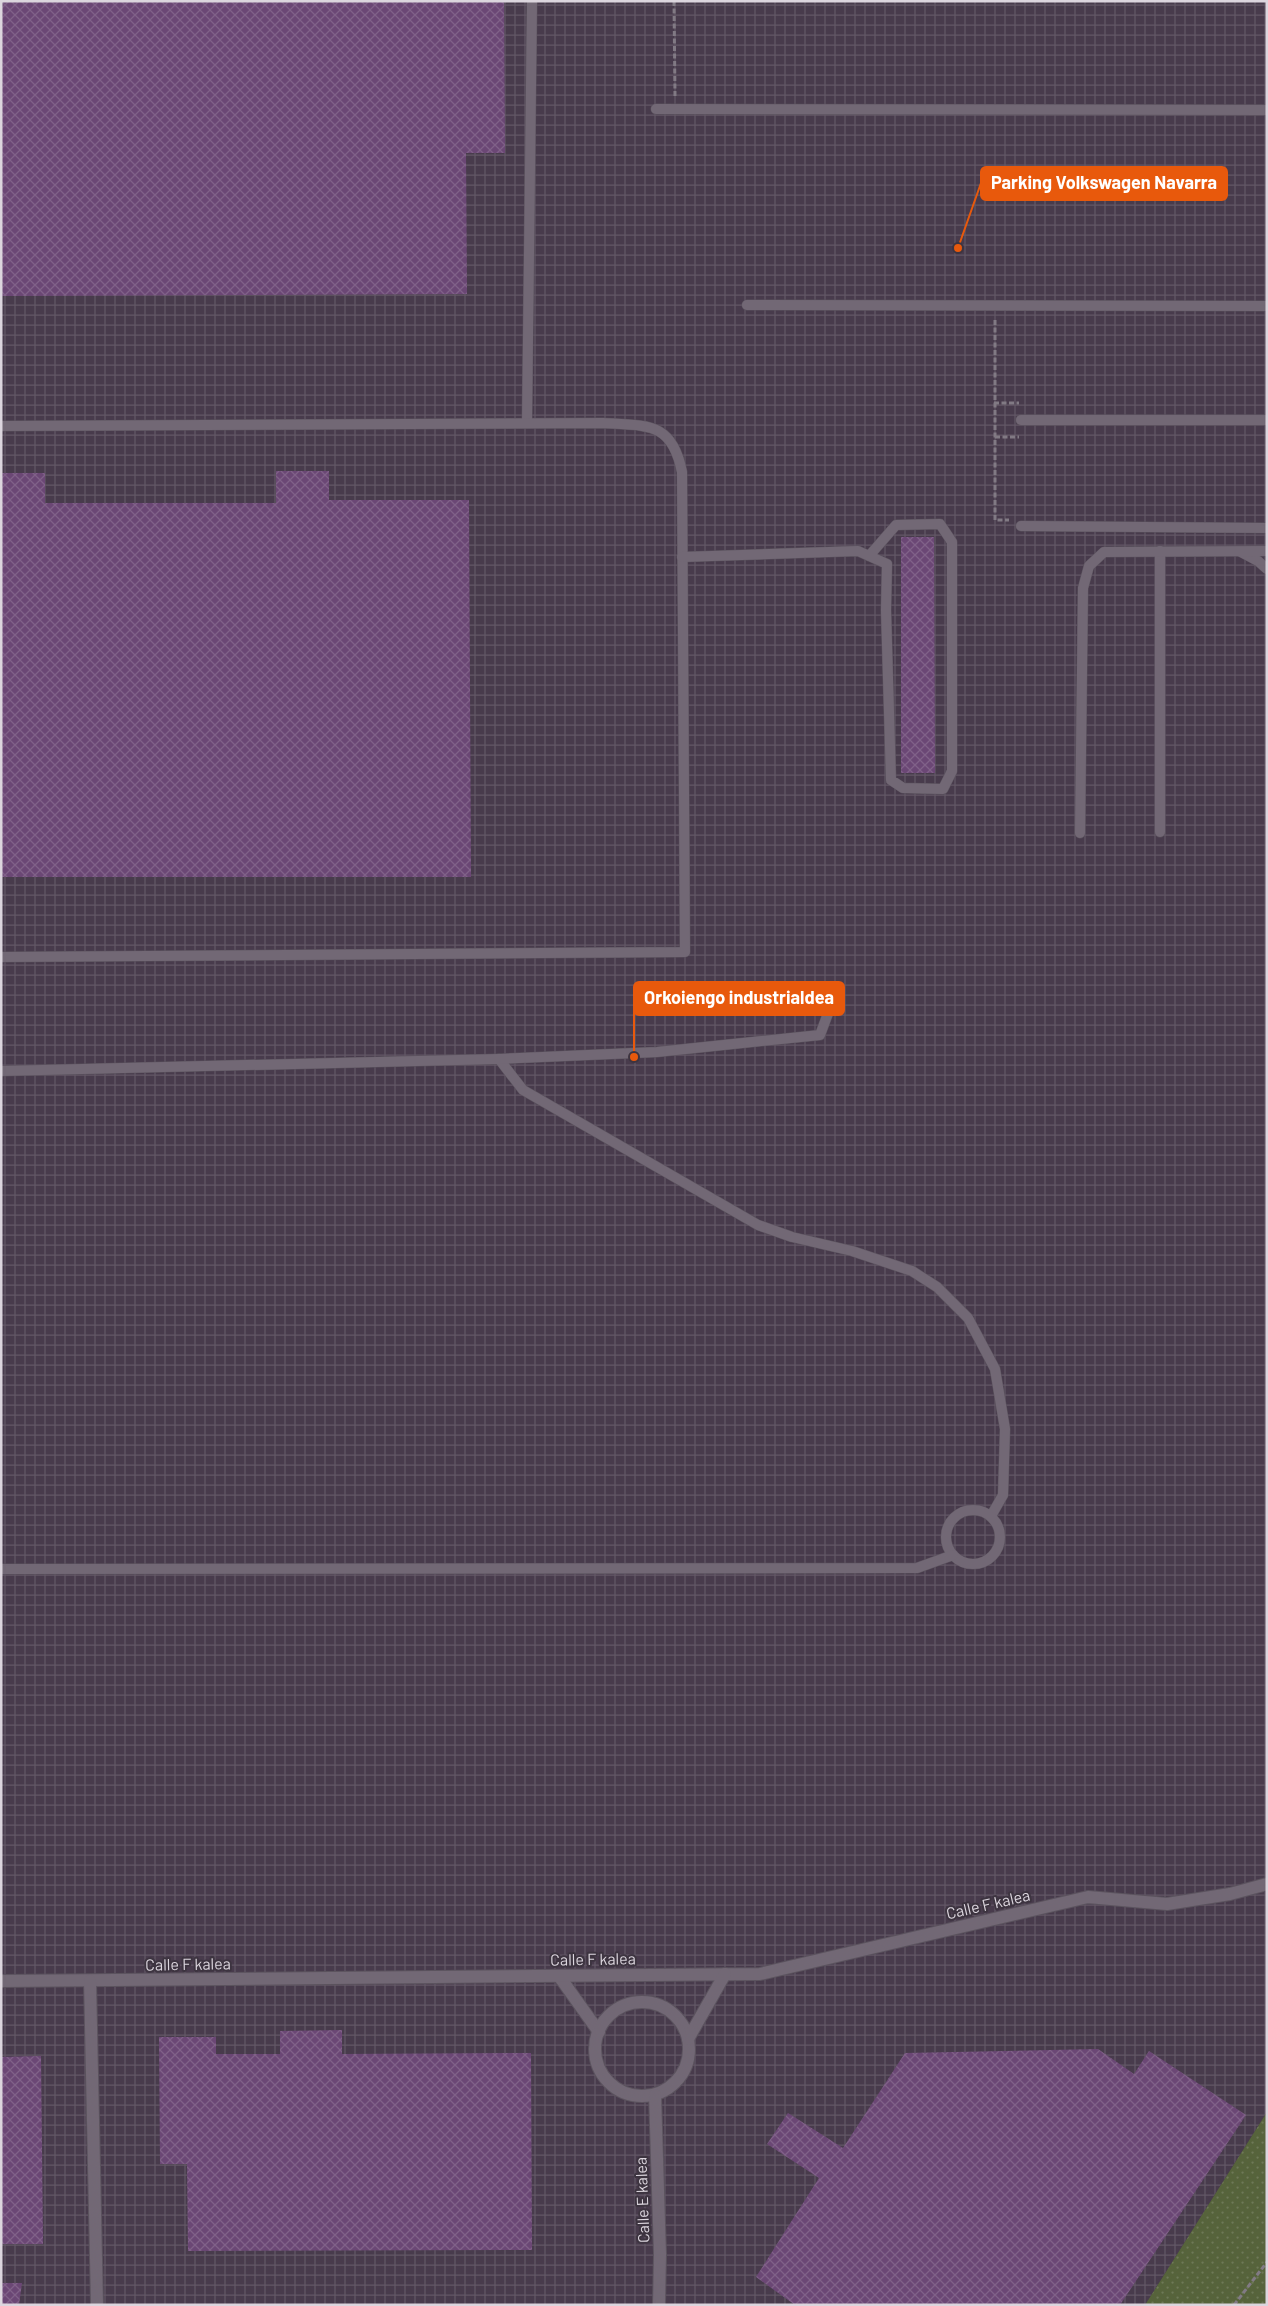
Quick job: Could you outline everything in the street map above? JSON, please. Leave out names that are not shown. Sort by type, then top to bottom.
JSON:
[{"type":"street","name":"Calle F kalea","points":[[1,1981],[760,1974],[1088,1896],[1167,1904],[1230,1894],[1267,1884]]},
{"type":"street","points":[[688,2039],[725,1974]]},
{"type":"street","points":[[559,1976],[598,2032]]},
{"type":"street","points":[[90,1981],[97,2305]]},
{"type":"street","points":[[645,2003],[663,2008],[674,2015],[683,2026],[688,2039],[689,2054],[686,2067],[679,2079],[668,2089],[655,2095],[629,2094],[617,2089],[600,2070],[596,2058],[595,2045],[598,2032],[614,2012],[626,2006],[645,2003]]},
{"type":"street","name":"Calle E kalea","points":[[655,2095],[660,2254],[659,2305]]},
{"type":"lane","points":[[527,423],[532,1]]},
{"type":"lane","points":[[656,109],[1267,110]]},
{"type":"lane","points":[[747,305],[1267,306]]},
{"type":"lane","points":[[1021,420],[1267,420]]},
{"type":"lane","points":[[1,426],[527,423],[648,426],[667,437],[678,450],[682,472],[685,952],[1,958]]},
{"type":"lane","points":[[682,557],[858,552],[887,564],[886,610],[891,780],[903,788],[943,789],[952,771],[952,542],[940,524],[896,525],[869,556]]},
{"type":"lane","points":[[1021,526],[1267,528]]},
{"type":"lane","points":[[1080,833],[1083,588],[1089,566],[1104,552],[1267,550]]},
{"type":"lane","points":[[1240,551],[1258,561],[1267,570]]},
{"type":"lane","points":[[1160,552],[1160,832]]},
{"type":"lane","points":[[1,1071],[499,1059],[657,1052],[820,1035],[833,1000]]},
{"type":"lane","points":[[499,1059],[523,1090],[758,1225],[792,1236],[852,1251],[912,1271],[937,1287],[968,1318],[996,1369],[1005,1429],[1003,1495],[990,1516]]},
{"type":"lane","points":[[973,1510],[990,1516],[1000,1533],[997,1551],[991,1558],[973,1565],[964,1563],[953,1555],[946,1542],[946,1533],[956,1516],[973,1510]]},
{"type":"lane","points":[[1,1569],[917,1568],[953,1555]]},
{"type":"path","points":[[995,306],[995,437]]},
{"type":"path","points":[[1234,2305],[1267,2262]]},
{"type":"shaded area","points":[[1,1],[1267,1],[1267,2112],[1145,2305],[1,2305]]},
{"type":"green space","points":[[1267,2112],[1267,2305],[1145,2305]]},
{"type":"building","points":[[1,1],[504,1],[505,153],[466,153],[467,294],[1,296]]},
{"type":"building","points":[[276,471],[329,471],[329,500],[469,500],[471,877],[1,877],[1,473],[45,473],[45,503],[276,503]]},
{"type":"building","points":[[901,537],[934,537],[935,773],[901,773]]},
{"type":"building","points":[[342,2030],[342,2054],[531,2053],[532,2250],[188,2251],[187,2164],[160,2164],[159,2037],[216,2037],[216,2054],[280,2054],[280,2031]]},
{"type":"building","points":[[1098,2049],[1134,2074],[1149,2051],[1246,2115],[1120,2305],[795,2305],[756,2277],[819,2178],[767,2144],[788,2113],[843,2148],[905,2053]]},
{"type":"building","points":[[41,2056],[43,2244],[1,2244],[1,2057]]},
{"type":"building","points":[[1,2283],[22,2283],[19,2305],[1,2305]]},
{"type":"place","name":"Parking Volkswagen Navarra","points":[[958,248]]},
{"type":"place","name":"Orkoiengo industrialdea","points":[[634,1057]]}]
